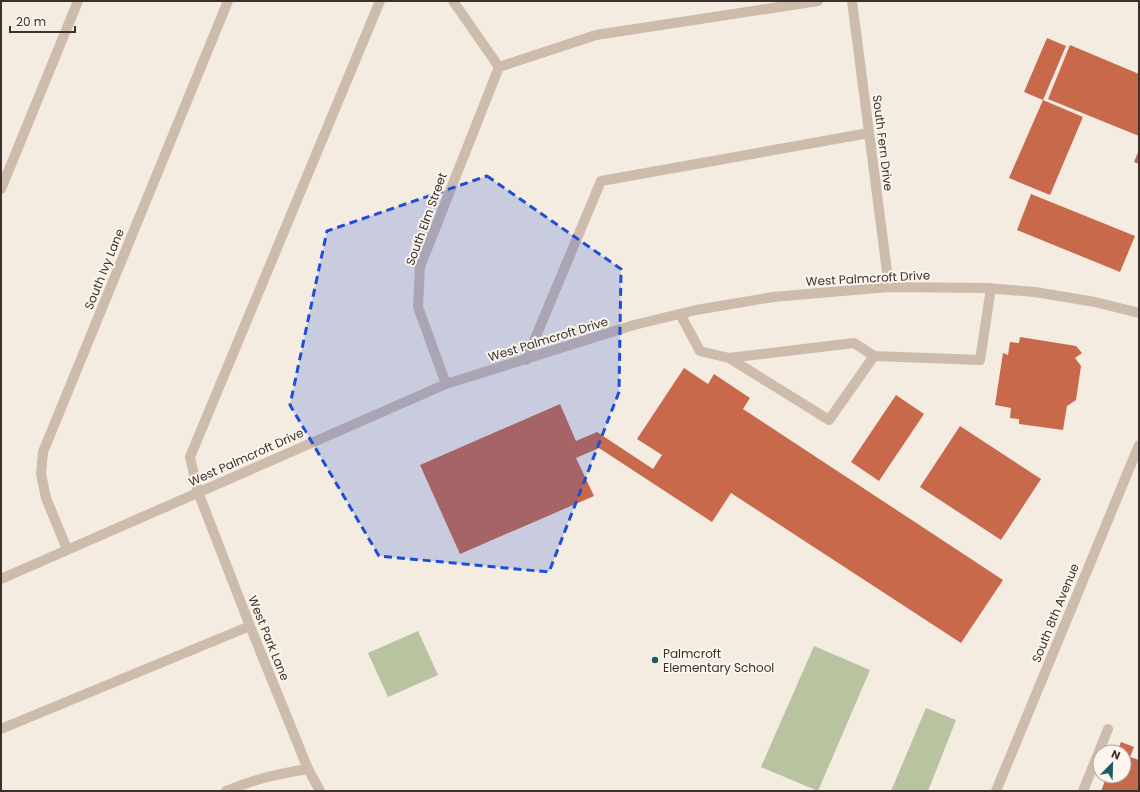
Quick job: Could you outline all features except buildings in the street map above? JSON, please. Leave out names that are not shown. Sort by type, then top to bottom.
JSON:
[{"type":"street","points":[[1,189],[78,1]]},
{"type":"street","name":"South Ivy Lane","points":[[68,549],[46,498],[40,474],[43,452],[228,1]]},
{"type":"street","name":"West Park Lane","points":[[320,791],[308,769],[250,626],[198,492],[190,457],[380,1]]},
{"type":"street","points":[[454,1],[499,67],[596,35],[818,1]]},
{"type":"street","name":"South Fern Drive","points":[[852,1],[889,287]]},
{"type":"street","name":"South Elm Street","points":[[446,384],[418,307],[420,267],[499,67]]},
{"type":"street","points":[[526,360],[601,181],[869,133]]},
{"type":"street","name":"West Palmcroft Drive","points":[[1,578],[446,384],[634,325],[696,310],[773,297],[889,287],[991,288],[1035,292],[1096,302],[1139,313]]},
{"type":"street","points":[[729,358],[854,343],[874,356],[980,360],[991,288]]},
{"type":"street","points":[[680,314],[700,351],[729,358],[828,420],[874,356]]},
{"type":"street","name":"South 8th Avenue","points":[[996,791],[1139,445]]},
{"type":"street","points":[[1,730],[250,626]]},
{"type":"street","points":[[1083,791],[1108,729]]},
{"type":"street","points":[[226,791],[249,782],[277,774],[308,769]]},
{"type":"highlighted area","points":[[487,176],[621,269],[619,392],[549,572],[379,556],[290,405],[327,231]]},
{"type":"green space","points":[[418,631],[438,675],[388,697],[368,653]]},
{"type":"green space","points":[[814,646],[870,670],[818,791],[761,767]]},
{"type":"green space","points":[[926,708],[956,720],[928,791],[891,791]]},
{"type":"place","name":"Palmcroft Elementary School","points":[[655,660]]}]
